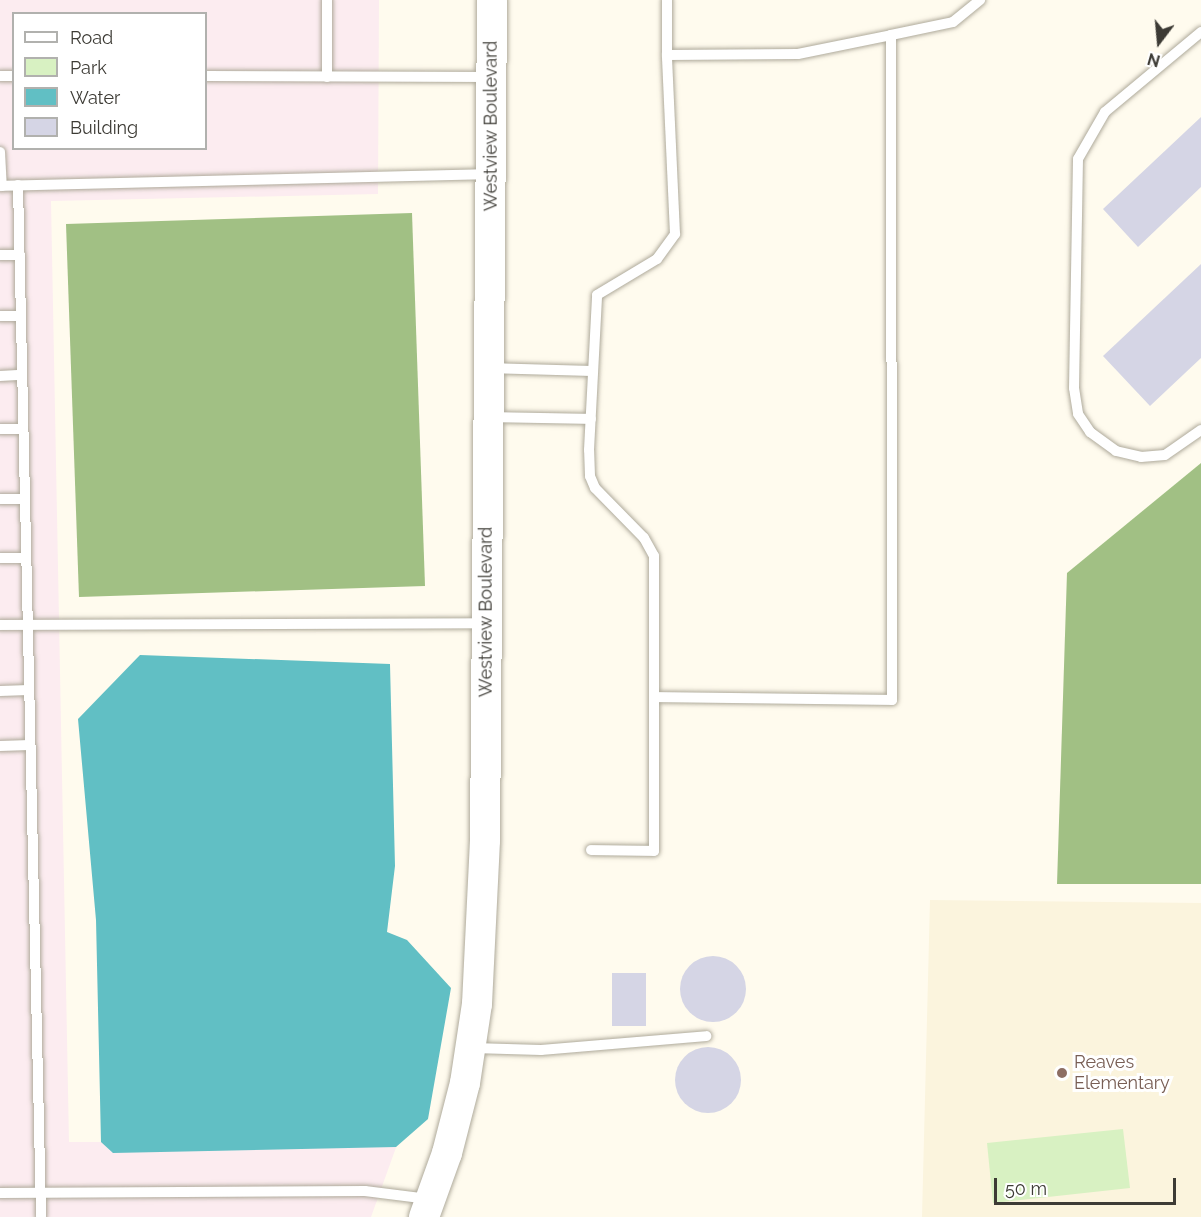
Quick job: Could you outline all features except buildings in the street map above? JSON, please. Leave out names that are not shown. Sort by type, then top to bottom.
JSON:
[{"type":"street","name":"Westview Boulevard","points":[[428,1208],[447,1153],[477,1004],[485,842],[492,0]]},
{"type":"lane","points":[[327,0],[327,77]]},
{"type":"lane","points":[[591,850],[654,851],[654,556],[644,538],[595,488],[589,464],[597,295],[657,259],[675,234],[667,55],[667,0]]},
{"type":"lane","points":[[667,55],[798,54],[953,22],[980,0]]},
{"type":"lane","points":[[1201,32],[1105,112],[1078,159],[1074,388],[1077,414],[1090,432],[1116,451],[1142,457],[1165,455],[1201,430]]},
{"type":"lane","points":[[654,697],[892,700],[891,35]]},
{"type":"lane","points":[[207,76],[491,77]]},
{"type":"lane","points":[[0,152],[1,186],[490,174]]},
{"type":"lane","points":[[18,185],[19,316],[41,1217]]},
{"type":"lane","points":[[0,255],[20,255]]},
{"type":"lane","points":[[0,316],[19,316]]},
{"type":"lane","points":[[489,368],[592,371]]},
{"type":"lane","points":[[0,376],[22,375]]},
{"type":"lane","points":[[488,417],[591,419]]},
{"type":"lane","points":[[0,429],[23,429]]},
{"type":"lane","points":[[0,499],[25,499]]},
{"type":"lane","points":[[0,558],[26,558]]},
{"type":"lane","points":[[0,625],[487,623]]},
{"type":"lane","points":[[0,691],[29,690]]},
{"type":"lane","points":[[0,746],[30,745]]},
{"type":"lane","points":[[470,1047],[541,1050],[706,1036]]},
{"type":"lane","points":[[0,1193],[365,1191],[428,1208]]},
{"type":"shaded area","points":[[0,0],[379,0],[378,194],[51,201],[69,1142],[398,1142],[371,1217],[0,1217]]},
{"type":"shaded area","name":"Reaves Elementary","points":[[930,900],[1201,903],[1201,1217],[922,1217]]},
{"type":"green space","points":[[412,213],[425,586],[79,597],[66,224]]},
{"type":"green space","points":[[1201,463],[1201,884],[1057,884],[1067,573]]},
{"type":"green space","points":[[1123,1129],[1130,1188],[993,1203],[987,1143]]},
{"type":"water","points":[[140,655],[390,664],[395,866],[387,932],[407,940],[451,988],[428,1119],[396,1147],[113,1153],[101,1142],[96,920],[78,719]]},
{"type":"place","name":"Reaves Elementary","points":[[1062,1073]]}]
